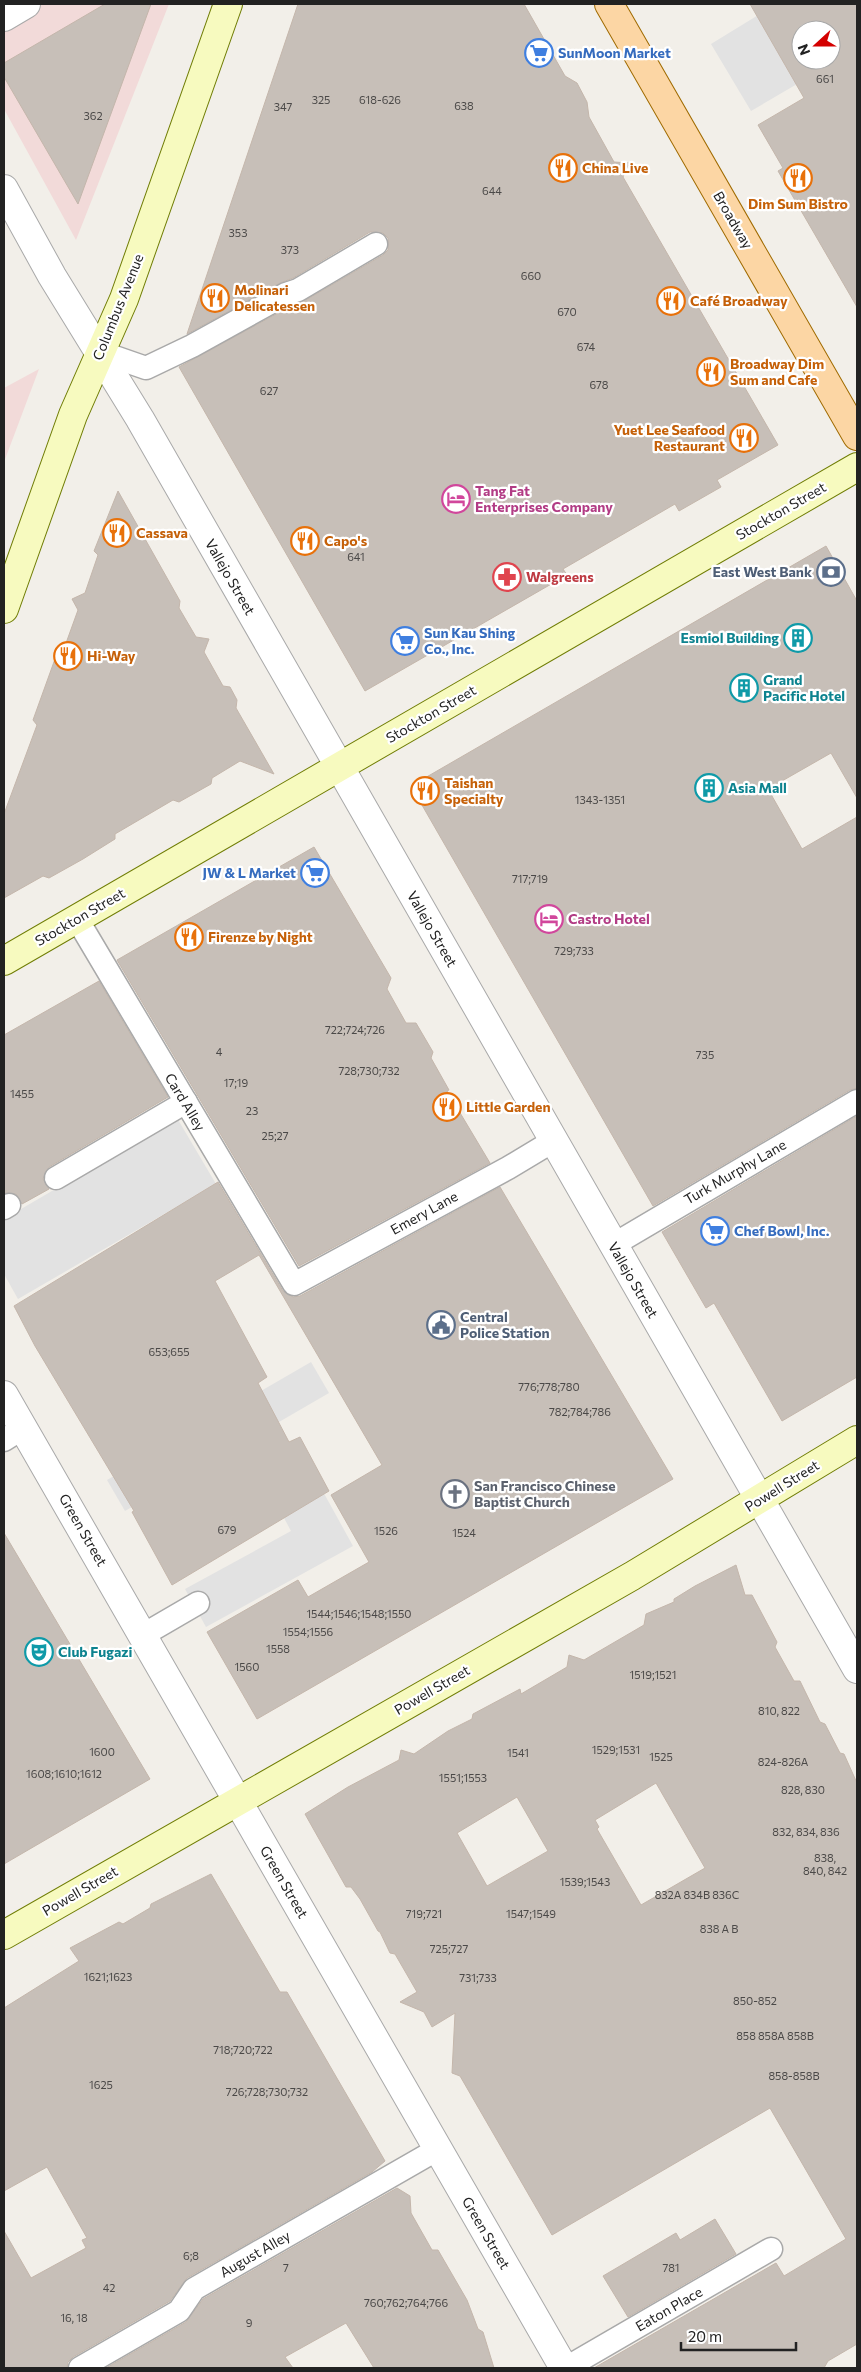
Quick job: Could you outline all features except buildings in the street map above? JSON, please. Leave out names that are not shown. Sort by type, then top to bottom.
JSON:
[{"type":"main road","name":"Broadway","points":[[609,4],[857,436]]},
{"type":"street","points":[[4,17],[26,4]]},
{"type":"street","name":"Columbus Avenue","points":[[4,609],[74,415],[124,299],[228,4]]},
{"type":"street","name":"Vallejo Street","points":[[4,189],[52,276],[100,352],[857,1669]]},
{"type":"street","name":"Stockton Street","points":[[4,961],[857,466]]},
{"type":"street","name":"Green Street","points":[[4,1395],[13,1434],[142,1635],[565,2368]]},
{"type":"street","name":"Powell Street","points":[[4,1935],[632,1576],[857,1440]]},
{"type":"lane","points":[[100,352],[146,368],[192,346],[286,294],[298,290],[376,244]]},
{"type":"lane","name":"Card Alley","points":[[77,919],[294,1284]]},
{"type":"lane","name":"Turk Murphy Lane","points":[[613,1245],[857,1101]]},
{"type":"lane","points":[[56,1178],[186,1102]]},
{"type":"lane","name":"Emery Lane","points":[[294,1284],[508,1168],[553,1140]]},
{"type":"lane","points":[[142,1635],[198,1603]]},
{"type":"lane","name":"August Alley","points":[[80,2368],[179,2311],[194,2289],[438,2150]]},
{"type":"lane","name":"Eaton Place","points":[[565,2368],[771,2249]]},
{"type":"shaded area","points":[[4,4],[169,4],[76,240],[4,109]]},
{"type":"shaded area","points":[[776,4],[857,4],[857,49],[841,58],[841,20],[791,20],[791,70],[821,70],[751,111],[711,44]]},
{"type":"shaded area","points":[[39,369],[4,462],[4,388]]},
{"type":"shaded area","points":[[177,1118],[216,1184],[18,1299],[4,1274],[4,1219]]},
{"type":"shaded area","points":[[311,1362],[329,1393],[125,1511],[107,1480]]},
{"type":"shaded area","points":[[310,1468],[353,1546],[206,1627],[185,1589],[291,1531],[269,1490]]},
{"type":"place","name":"SunMoon Market","points":[[539,53]]},
{"type":"place","name":"China Live","points":[[563,168]]},
{"type":"place","name":"Dim Sum Bistro","points":[[798,178]]},
{"type":"place","name":"Molinari Delicatessen","points":[[215,298]]},
{"type":"place","name":"Café Broadway","points":[[671,301]]},
{"type":"place","name":"Broadway Dim Sum and Cafe","points":[[711,372]]},
{"type":"place","name":"Yuet Lee Seafood Restaurant","points":[[744,438]]},
{"type":"place","name":"Tang Fat Enterprises Company","points":[[456,499]]},
{"type":"place","name":"Cassava","points":[[117,533]]},
{"type":"place","name":"Capo's","points":[[305,541]]},
{"type":"place","name":"East West Bank","points":[[831,572]]},
{"type":"place","name":"Walgreens","points":[[507,577]]},
{"type":"place","name":"Esmiol Building","points":[[798,638]]},
{"type":"place","name":"Sun Kau Shing Co., Inc.","points":[[405,641]]},
{"type":"place","name":"Hi-Way","points":[[68,656]]},
{"type":"place","name":"Grand Pacific Hotel","points":[[744,688]]},
{"type":"place","name":"Asia Mall","points":[[709,788]]},
{"type":"place","name":"Taishan Specialty","points":[[425,791]]},
{"type":"place","name":"JW & L Market","points":[[315,873]]},
{"type":"place","name":"Castro Hotel","points":[[549,919]]},
{"type":"place","name":"Firenze by Night","points":[[189,937]]},
{"type":"place","name":"Little Garden","points":[[447,1107]]},
{"type":"place","name":"Chef Bowl, Inc.","points":[[715,1231]]},
{"type":"place","name":"Central Police Station","points":[[441,1325]]},
{"type":"place","name":"San Francisco Chinese Baptist Church","points":[[455,1494]]},
{"type":"place","name":"Club Fugazi","points":[[39,1652]]}]
